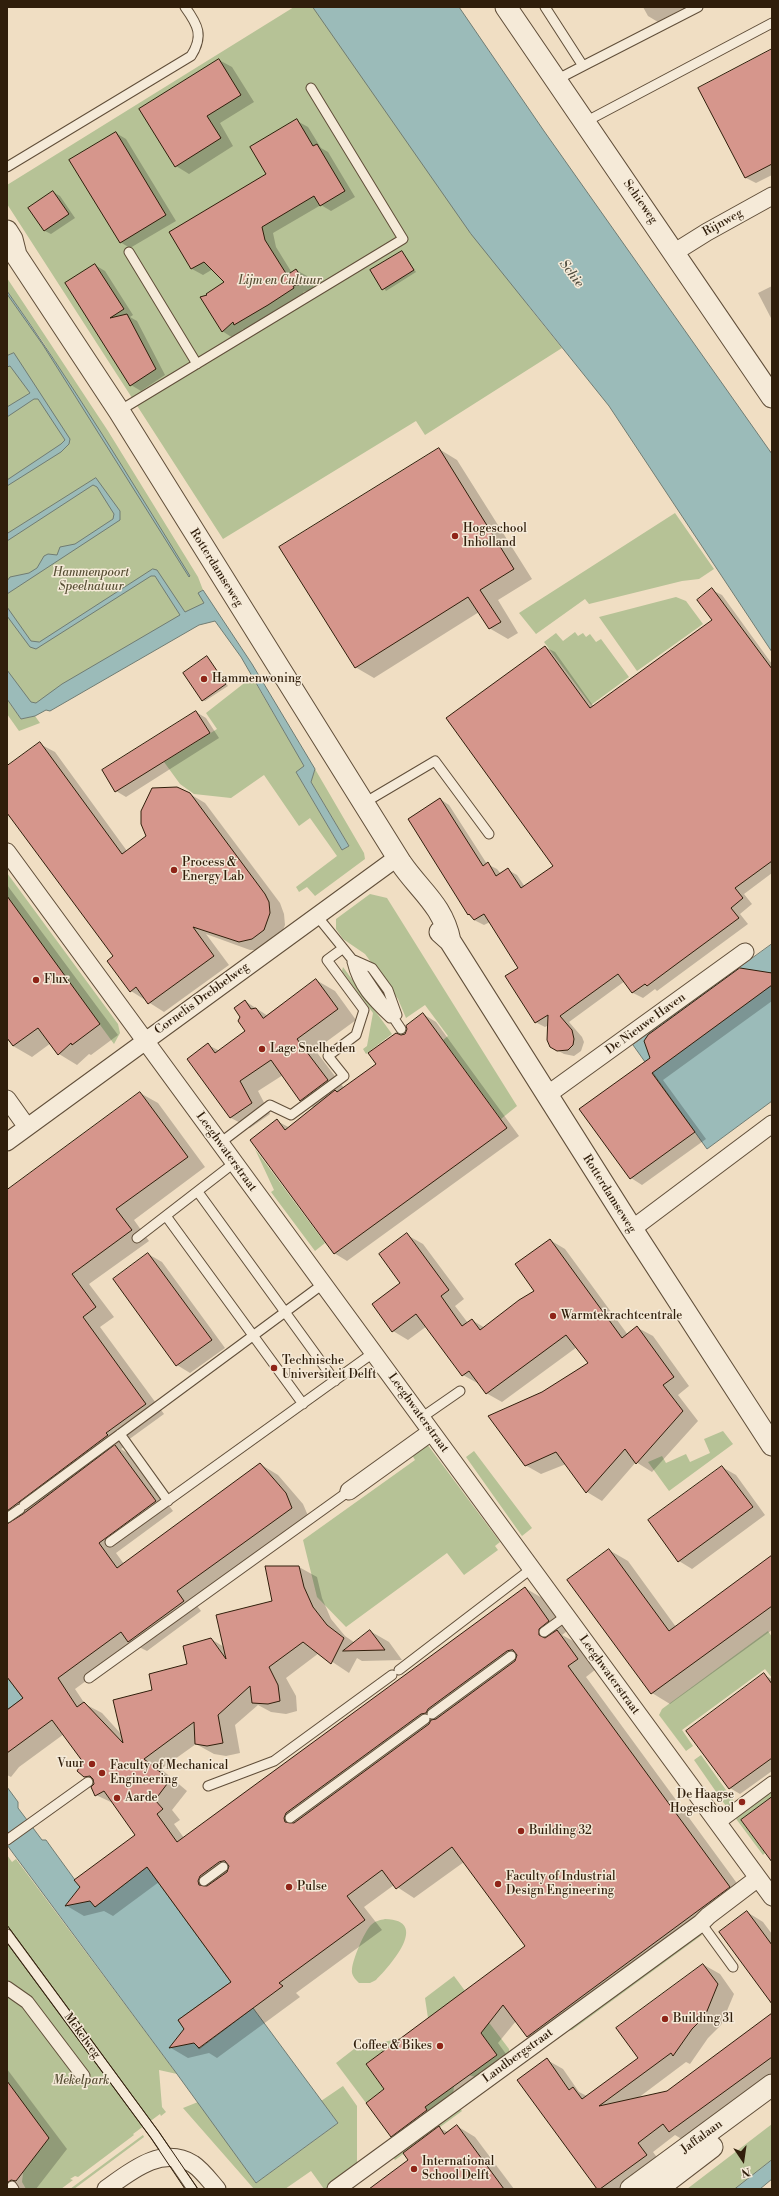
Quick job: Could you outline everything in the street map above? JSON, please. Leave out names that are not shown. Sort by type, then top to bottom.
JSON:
[{"type":"street","name":"Schieweg","points":[[506,7],[675,252],[772,397]]},
{"type":"street","name":"Rijnweg","points":[[675,252],[707,232],[772,196]]},
{"type":"street","name":"Rotterdamseweg","points":[[7,231],[12,239],[12,252],[119,411],[414,882],[429,895],[447,924],[450,941],[632,1229],[772,1445]]},
{"type":"street","name":"Leeghwaterstraat","points":[[7,852],[772,1897]]},
{"type":"street","name":"Cornelis Drebbelweg","points":[[7,1142],[398,857]]},
{"type":"street","name":"De Nieuwe Haven","points":[[547,1095],[745,952]]},
{"type":"street","points":[[7,1099],[27,1127]]},
{"type":"street","points":[[632,1229],[772,1124]]},
{"type":"street","points":[[349,1491],[426,1425]]},
{"type":"street","points":[[718,1823],[772,1782]]},
{"type":"street","name":"Landbergstraat","points":[[336,2189],[379,2153],[520,2048],[701,1923],[758,1878]]},
{"type":"street","points":[[7,1988],[27,2002],[83,2076]]},
{"type":"street","name":"Jaffalaan","points":[[631,2189],[772,2085]]},
{"type":"street","name":"Jaffalaan","points":[[657,2189],[772,2101]]},
{"type":"street","points":[[106,2189],[144,2163],[163,2158],[184,2160],[195,2165],[217,2189]]},
{"type":"lane","points":[[7,166],[191,56],[197,46],[198,29],[185,7]]},
{"type":"lane","points":[[545,7],[583,66]]},
{"type":"lane","points":[[556,80],[698,7]]},
{"type":"lane","points":[[585,122],[772,23]]},
{"type":"lane","points":[[119,411],[403,239],[311,88]]},
{"type":"lane","points":[[129,252],[197,364]]},
{"type":"lane","points":[[364,803],[435,761],[489,834]]},
{"type":"lane","points":[[317,916],[342,949],[351,958],[401,1029]]},
{"type":"lane","points":[[220,1142],[270,1105],[291,1115],[344,1076],[328,1056],[356,1035],[364,1010],[327,960],[342,949]]},
{"type":"lane","points":[[137,1238],[234,1163]]},
{"type":"lane","points":[[198,1192],[335,1381]]},
{"type":"lane","points":[[166,1216],[303,1404]]},
{"type":"lane","points":[[7,1518],[323,1284]]},
{"type":"lane","points":[[110,1542],[373,1353]]},
{"type":"lane","points":[[426,1425],[460,1391]]},
{"type":"lane","points":[[120,1434],[168,1500]]},
{"type":"lane","points":[[89,1678],[349,1491]]},
{"type":"lane","points":[[208,1786],[274,1761],[396,1672],[532,1569]]},
{"type":"lane","points":[[544,1632],[566,1616]]},
{"type":"lane","points":[[290,1818],[511,1656]]},
{"type":"lane","points":[[7,1840],[88,1782]]},
{"type":"lane","points":[[204,1882],[223,1867]]},
{"type":"lane","points":[[701,1923],[733,1967]]},
{"type":"lane","name":"Mekelweg","points":[[7,1934],[155,2135],[192,2189]]},
{"type":"green space","name":"Lijm en Cultuur","points":[[294,7],[316,7],[530,308],[562,348],[425,435],[416,421],[223,539],[7,204],[7,185]]},
{"type":"green space","name":"Hammenpoort Speelnatuur","points":[[7,278],[108,431],[198,577],[203,590],[201,590],[212,608],[28,712],[7,685],[7,294],[43,345],[184,567],[43,342],[7,291]]},
{"type":"green space","points":[[675,513],[714,569],[699,579],[682,581],[589,604],[585,599],[536,634],[519,613]]},
{"type":"green space","points":[[676,597],[686,601],[703,624],[637,671],[599,617]]},
{"type":"green space","points":[[575,632],[578,636],[583,633],[586,637],[590,634],[596,642],[601,639],[629,677],[591,705],[544,642],[556,633],[563,641]]},
{"type":"green space","points":[[252,677],[305,767],[296,772],[342,850],[349,846],[311,782],[315,769],[364,853],[365,859],[315,896],[307,887],[299,892],[296,887],[337,856],[310,818],[299,826],[264,775],[231,798],[194,794],[180,784],[164,762],[217,729],[206,713]]},
{"type":"green space","points":[[7,699],[21,719],[35,716],[40,723],[19,731],[7,714]]},
{"type":"green space","points":[[7,873],[118,1024],[120,1033],[114,1044],[7,898]]},
{"type":"green space","points":[[370,894],[387,898],[517,1106],[501,1119],[443,1040],[448,1036],[425,1005],[406,1018],[398,999],[365,954],[343,939],[336,929],[336,919]]},
{"type":"green space","points":[[343,967],[392,1034],[366,1054],[363,1049],[367,1046],[373,1013],[342,971]]},
{"type":"green space","points":[[255,1149],[325,1243],[315,1251],[271,1192],[274,1190]]},
{"type":"green space","points":[[723,1431],[733,1444],[669,1491],[648,1462],[662,1456],[666,1463],[686,1454],[690,1462],[710,1453],[704,1439]]},
{"type":"green space","points":[[427,1444],[500,1542],[495,1546],[498,1550],[464,1575],[447,1553],[346,1627],[317,1597],[303,1540],[415,1460],[412,1455]]},
{"type":"green space","points":[[474,1451],[532,1528],[522,1536],[466,1457]]},
{"type":"green space","points":[[768,1631],[772,1637],[772,1678],[765,1669],[682,1730],[693,1746],[686,1751],[659,1715],[662,1709]]},
{"type":"green space","points":[[701,1755],[736,1804],[728,1809],[694,1760]]},
{"type":"green space","points":[[772,1788],[772,1797],[741,1820],[765,1853],[763,1855],[734,1816]]},
{"type":"green space","name":"Mekelpark","points":[[7,1855],[12,1862],[16,1859],[177,2074],[159,2070],[162,2107],[166,2112],[161,2116],[160,2114],[78,2177],[75,2176],[70,2179],[73,2180],[61,2189],[26,2189],[22,2182],[24,2164],[7,2138]]},
{"type":"green space","points":[[385,1919],[398,1921],[405,1927],[406,1935],[403,1945],[390,1965],[376,1980],[370,1983],[359,1983],[354,1977],[352,1971],[354,1959],[359,1946],[368,1928],[376,1922]]},
{"type":"green space","points":[[696,1934],[702,1935],[572,2030],[560,2032]]},
{"type":"green space","points":[[454,1976],[474,2003],[428,2018],[425,1998]]},
{"type":"green space","points":[[478,2008],[509,2049],[509,2054],[478,2078],[469,2075],[497,2055],[469,2016]]},
{"type":"green space","points":[[401,2038],[366,2064],[384,2089],[366,2103],[336,2063],[354,2049]]},
{"type":"green space","points":[[343,2086],[357,2106],[357,2166],[329,2189],[324,2189],[311,2171],[285,2189],[254,2189],[183,2108],[198,2102],[256,2183],[338,2123],[321,2101]]},
{"type":"green space","points":[[454,2086],[453,2096],[429,2113],[425,2107]]},
{"type":"green space","points":[[459,2107],[462,2111],[395,2160],[392,2156]]},
{"type":"green space","points":[[772,2124],[772,2160],[735,2189],[687,2189]]},
{"type":"green space","points":[[143,2135],[144,2137],[74,2189],[70,2189]]},
{"type":"water","name":"Schie","points":[[313,7],[459,7],[544,131],[772,454],[772,652],[609,406],[471,234]]},
{"type":"water","points":[[7,291],[55,361],[101,432],[190,576],[189,577],[43,345],[7,294]]},
{"type":"water","points":[[14,353],[70,439],[69,444],[61,452],[7,486],[7,480],[65,440],[38,399],[34,399],[7,417],[7,407],[30,393],[10,366],[7,367],[7,356]]},
{"type":"water","points":[[96,478],[120,511],[120,520],[7,594],[7,581],[10,577],[29,573],[37,568],[44,556],[48,554],[57,555],[60,547],[75,544],[113,519],[114,514],[97,487],[93,485],[7,541],[7,534]]},
{"type":"water","points":[[153,569],[157,570],[185,612],[204,603],[198,593],[203,590],[252,664],[315,769],[311,782],[349,846],[342,850],[296,772],[304,766],[241,657],[215,621],[199,625],[50,711],[46,710],[35,716],[21,719],[7,699],[7,670],[31,702],[36,703],[62,684],[180,615],[155,576],[151,576],[36,649],[30,647],[7,616],[7,607],[31,641],[39,642]]},
{"type":"water","points":[[772,944],[772,1101],[707,1149],[633,1045]]},
{"type":"water","points":[[7,1677],[23,1698],[7,1710]]},
{"type":"water","points":[[7,1787],[18,1802],[18,1808],[42,1840],[46,1840],[83,1891],[78,1903],[83,1901],[87,1896],[95,1907],[147,1867],[231,1982],[178,2020],[199,2049],[253,2008],[338,2123],[256,2183],[7,1845]]},
{"type":"water","points":[[772,2160],[772,2179],[760,2189],[735,2189]]},
{"type":"building","points":[[772,49],[772,164],[745,178],[698,88]]},
{"type":"building","points":[[219,59],[241,95],[207,116],[221,138],[175,167],[139,109]]},
{"type":"building","points":[[297,119],[313,146],[317,144],[345,191],[320,206],[314,196],[262,227],[265,240],[287,275],[296,269],[305,283],[293,286],[294,288],[268,305],[234,325],[233,322],[222,332],[200,297],[207,295],[206,294],[224,282],[204,262],[191,269],[169,232],[266,174],[250,147]]},
{"type":"building","points":[[116,132],[166,215],[120,243],[69,160]]},
{"type":"building","points":[[53,191],[69,214],[44,231],[28,208]]},
{"type":"building","points":[[402,251],[414,270],[382,290],[370,270]]},
{"type":"building","points":[[95,264],[124,309],[110,318],[127,314],[156,369],[130,386],[65,283]]},
{"type":"building","points":[[439,448],[514,569],[480,590],[501,622],[489,629],[468,597],[355,668],[279,547]]},
{"type":"building","points":[[712,588],[772,669],[772,861],[735,888],[743,898],[731,908],[739,918],[647,986],[645,984],[632,993],[618,974],[560,1016],[572,1030],[574,1039],[573,1045],[568,1050],[557,1051],[550,1047],[547,1040],[548,1015],[535,1023],[505,976],[518,968],[484,914],[474,920],[469,914],[468,915],[408,819],[440,798],[483,866],[488,862],[496,876],[508,868],[521,888],[553,866],[446,718],[545,646],[590,708],[712,620],[697,600]]},
{"type":"building","name":"Hammenwoning","points":[[207,656],[226,684],[202,701],[183,673]]},
{"type":"building","points":[[196,711],[210,733],[115,792],[102,770]]},
{"type":"building","points":[[40,742],[122,854],[146,836],[141,824],[141,811],[152,788],[177,787],[190,793],[265,894],[269,902],[270,913],[264,930],[252,939],[239,942],[193,927],[214,956],[148,1004],[136,987],[130,992],[107,961],[113,956],[7,813],[7,766]]},
{"type":"building","name":"Flux","points":[[7,896],[100,1024],[72,1045],[71,1043],[58,1055],[38,1028],[13,1046],[7,1038]]},
{"type":"building","points":[[740,968],[772,973],[772,985],[652,1073],[695,1132],[630,1179],[579,1109],[650,1058],[644,1041],[648,1035]]},
{"type":"building","name":"Lage Snelheden","points":[[316,979],[338,1009],[297,1039],[328,1080],[300,1101],[271,1060],[240,1081],[252,1103],[230,1118],[187,1059],[208,1043],[215,1053],[245,1031],[238,1021],[240,1017],[234,1008],[245,1000],[251,1009],[256,1008],[263,1018]]},
{"type":"building","points":[[423,1013],[507,1128],[334,1254],[250,1140],[277,1119],[285,1130],[335,1090],[337,1092],[376,1064],[368,1053],[396,1033],[401,1035],[405,1034],[407,1029],[406,1026]]},
{"type":"building","points":[[140,1092],[188,1157],[116,1209],[132,1230],[72,1274],[96,1307],[83,1317],[146,1404],[106,1433],[108,1435],[7,1511],[7,1190]]},
{"type":"building","points":[[407,1233],[449,1290],[441,1296],[462,1326],[472,1319],[480,1330],[519,1300],[534,1291],[515,1264],[550,1239],[622,1338],[637,1326],[674,1377],[663,1385],[683,1411],[636,1464],[625,1449],[586,1493],[556,1452],[525,1466],[488,1416],[542,1392],[588,1363],[566,1335],[486,1394],[469,1371],[462,1376],[416,1314],[392,1332],[372,1304],[400,1283],[379,1254]]},
{"type":"building","points":[[148,1253],[212,1340],[176,1366],[113,1279]]},
{"type":"building","points":[[115,1445],[156,1501],[99,1543],[117,1568],[260,1463],[286,1493],[292,1508],[177,1591],[184,1601],[128,1642],[121,1632],[58,1678],[77,1707],[84,1702],[123,1743],[113,1700],[152,1690],[149,1674],[187,1664],[183,1646],[211,1638],[226,1659],[216,1615],[272,1601],[265,1566],[299,1566],[304,1587],[313,1607],[327,1625],[344,1638],[331,1664],[303,1642],[269,1667],[278,1685],[280,1701],[268,1704],[252,1703],[250,1686],[218,1715],[223,1743],[207,1746],[195,1744],[194,1722],[144,1759],[170,1780],[155,1800],[163,1809],[157,1814],[177,1842],[525,1587],[549,1621],[539,1629],[539,1635],[545,1638],[557,1630],[578,1659],[568,1666],[730,1887],[527,2037],[503,2005],[481,2033],[497,2055],[425,2107],[427,2110],[391,2137],[366,2103],[384,2089],[366,2064],[525,1946],[452,1847],[396,1889],[382,1870],[347,1896],[365,1920],[279,1983],[283,1986],[199,2048],[194,2043],[169,2048],[184,2029],[178,2020],[231,1982],[147,1867],[95,1907],[90,1901],[65,1906],[80,1887],[74,1880],[135,1835],[104,1791],[95,1796],[91,1787],[94,1784],[93,1779],[90,1776],[84,1777],[77,1771],[83,1762],[52,1720],[7,1753],[7,1710],[23,1698],[7,1677],[7,1524],[23,1514]],"holes":[[[513,1650],[517,1655],[515,1661],[436,1719],[431,1720],[429,1724],[294,1823],[285,1822],[284,1818],[286,1813],[421,1714],[426,1713],[428,1709],[507,1651]],[[225,1861],[229,1866],[227,1872],[207,1886],[199,1885],[198,1881],[200,1876],[219,1862]]]},
{"type":"building","points":[[722,1466],[753,1507],[678,1562],[648,1520]]},
{"type":"building","points":[[609,1549],[669,1631],[772,1555],[772,1606],[651,1694],[567,1580]]},
{"type":"building","points":[[370,1630],[385,1650],[343,1651]]},
{"type":"building","points":[[764,1673],[772,1684],[772,1758],[729,1789],[686,1731]]},
{"type":"building","points":[[772,1797],[772,1862],[741,1820]]},
{"type":"building","points":[[747,1911],[772,1945],[772,2004],[719,1932]]},
{"type":"building","points":[[703,1964],[718,1984],[705,2016],[692,2029],[673,2056],[671,2053],[599,2106],[667,2091],[772,2013],[772,2057],[669,2132],[663,2124],[638,2143],[647,2155],[600,2189],[597,2189],[517,2080],[547,2058],[569,2090],[573,2087],[582,2099],[638,2058],[616,2028]]},
{"type":"building","points":[[7,2081],[49,2138],[16,2181],[11,2180],[7,2183]]},
{"type":"building","points":[[457,2125],[504,2189],[369,2189],[408,2160],[403,2153],[439,2126],[444,2134]]},
{"type":"tram line","points":[[7,1925],[159,2132],[198,2189]]},
{"type":"tram line","points":[[7,1943],[151,2138],[185,2189]]},
{"type":"place","name":"Hogeschool Inholland","points":[[455,536]]},
{"type":"place","name":"Hammenwoning","points":[[204,679]]},
{"type":"place","name":"Process & Energy Lab","points":[[174,870]]},
{"type":"place","name":"Flux","points":[[36,980]]},
{"type":"place","name":"Lage Snelheden","points":[[262,1049]]},
{"type":"place","name":"Warmtekrachtcentrale","points":[[553,1316]]},
{"type":"place","name":"Technische Universiteit Delft","points":[[274,1368]]},
{"type":"place","name":"Vuur","points":[[92,1764]]},
{"type":"place","name":"Faculty of Mechanical Engineering","points":[[102,1773]]},
{"type":"place","name":"Aarde","points":[[117,1798]]},
{"type":"place","name":"De Haagse Hogeschool","points":[[742,1802]]},
{"type":"place","name":"Building 32","points":[[521,1831]]},
{"type":"place","name":"Faculty of Industrial Design Engineering","points":[[498,1884]]},
{"type":"place","name":"Pulse","points":[[289,1887]]},
{"type":"place","name":"Building 31","points":[[665,2019]]},
{"type":"place","name":"Coffee & Bikes","points":[[440,2046]]},
{"type":"place","name":"International School Delft","points":[[414,2169]]}]
